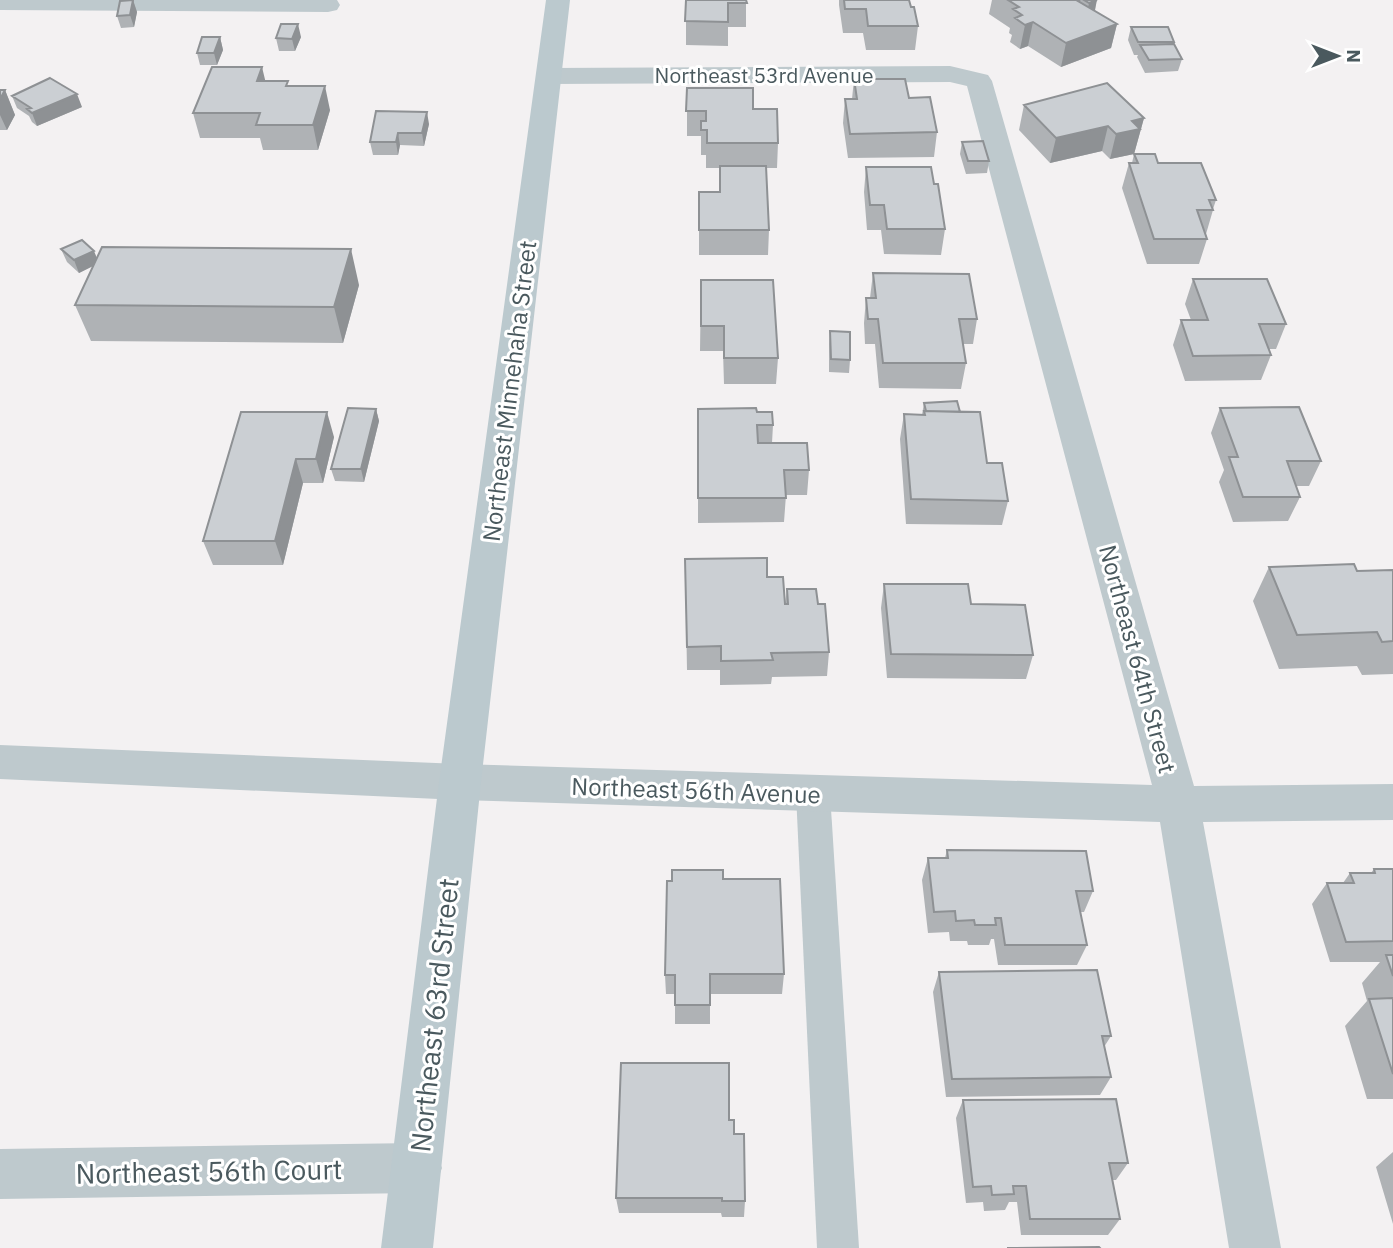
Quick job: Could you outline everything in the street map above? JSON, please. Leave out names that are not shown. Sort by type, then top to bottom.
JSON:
[{"type":"main road","name":"Northeast Minnehaha Street","points":[[460,782],[558,0]]},
{"type":"main road","name":"Northeast 63rd Street","points":[[407,1248],[460,782]]},
{"type":"street","points":[[0,3],[328,5]]},
{"type":"street","name":"Northeast 53rd Avenue","points":[[549,76],[950,74],[979,80]]},
{"type":"street","name":"Northeast 64th Street","points":[[979,80],[1178,804],[1255,1248]]},
{"type":"street","name":"Northeast 56th Avenue","points":[[0,762],[460,782],[1178,804],[1393,802]]},
{"type":"street","name":"Northeast 56th Court","points":[[0,1174],[417,1168]]},
{"type":"lane","points":[[813,793],[838,1248]]},
{"type":"building","points":[[133,0],[130,15],[117,16],[120,1]]},
{"type":"building","points":[[686,0],[746,0],[747,3],[728,3],[728,22],[685,21]]},
{"type":"building","points":[[844,0],[909,0],[911,7],[914,7],[918,26],[868,26],[866,9],[845,9]]},
{"type":"building","points":[[1008,0],[1080,0],[1078,1],[1117,24],[1066,43],[1033,22],[1025,25],[1015,18],[1022,15],[1013,9],[1019,7]]},
{"type":"building","points":[[281,24],[298,24],[292,39],[276,38]]},
{"type":"building","points":[[1131,27],[1168,27],[1174,42],[1138,42]]},
{"type":"building","points":[[202,37],[220,37],[214,53],[197,53]]},
{"type":"building","points":[[1174,44],[1182,59],[1149,60],[1140,45]]},
{"type":"building","points":[[212,67],[262,67],[257,81],[288,81],[286,86],[325,86],[313,125],[256,125],[260,113],[193,113]]},
{"type":"building","points":[[50,78],[77,94],[32,113],[27,109],[31,108],[12,96]]},
{"type":"building","points":[[854,79],[905,79],[909,98],[930,97],[937,132],[850,134],[845,99],[857,99]]},
{"type":"building","points":[[1107,83],[1144,118],[1132,121],[1140,129],[1116,134],[1108,126],[1056,138],[1024,105]]},
{"type":"building","points":[[687,88],[753,88],[753,109],[777,109],[778,143],[707,143],[707,130],[701,130],[701,121],[706,121],[706,111],[686,111]]},
{"type":"building","points":[[376,111],[427,112],[422,133],[398,133],[396,142],[370,142]]},
{"type":"building","points":[[983,141],[989,161],[968,161],[962,142]]},
{"type":"building","points":[[1134,154],[1155,154],[1158,163],[1201,163],[1216,200],[1209,200],[1213,210],[1197,210],[1207,239],[1154,239],[1129,163],[1138,163]]},
{"type":"building","points":[[720,166],[766,166],[769,230],[699,230],[699,192],[720,192]]},
{"type":"building","points":[[866,167],[931,167],[934,184],[938,184],[945,229],[887,229],[884,205],[870,205]]},
{"type":"building","points":[[82,240],[94,251],[74,260],[61,249]]},
{"type":"building","points":[[102,247],[351,249],[334,307],[75,305]]},
{"type":"building","points":[[873,273],[969,274],[977,319],[959,319],[966,363],[883,363],[878,319],[868,319],[866,298],[876,298]]},
{"type":"building","points":[[1193,279],[1267,279],[1286,324],[1259,324],[1271,355],[1193,356],[1181,320],[1208,320]]},
{"type":"building","points":[[701,280],[773,280],[778,358],[724,358],[724,326],[701,326]]},
{"type":"building","points":[[830,331],[850,332],[850,360],[831,359]]},
{"type":"building","points":[[957,401],[960,412],[926,411],[924,403]]},
{"type":"building","points":[[1299,407],[1321,461],[1287,461],[1300,497],[1243,497],[1229,457],[1238,457],[1220,408]]},
{"type":"building","points":[[348,408],[376,409],[361,469],[331,469]]},
{"type":"building","points":[[756,408],[757,412],[772,412],[773,425],[757,425],[758,443],[807,443],[809,470],[784,470],[786,498],[698,498],[698,409]]},
{"type":"building","points":[[924,411],[980,412],[987,463],[1002,463],[1008,501],[911,499],[904,414],[925,415]]},
{"type":"building","points":[[241,412],[327,412],[316,459],[296,459],[275,541],[203,541]]},
{"type":"building","points":[[767,558],[767,577],[783,577],[785,604],[788,604],[787,589],[816,589],[818,604],[825,604],[829,652],[771,653],[773,660],[721,661],[721,646],[687,647],[685,559]]},
{"type":"building","points":[[1354,564],[1357,571],[1393,570],[1393,641],[1382,642],[1377,632],[1297,635],[1269,567]]},
{"type":"building","points":[[884,584],[968,584],[971,604],[1025,605],[1033,655],[891,654]]},
{"type":"building","points":[[947,850],[1086,851],[1093,891],[1076,891],[1087,945],[1005,945],[1001,918],[995,918],[996,925],[975,925],[974,920],[956,921],[955,911],[934,912],[928,858],[948,858]]},
{"type":"building","points":[[1374,869],[1393,869],[1393,941],[1346,942],[1327,883],[1354,883],[1350,873],[1375,873]]},
{"type":"building","points":[[672,870],[723,870],[723,879],[780,879],[784,974],[710,974],[710,1005],[675,1005],[675,975],[665,975],[667,881],[672,881]]},
{"type":"building","points":[[1386,955],[1393,955],[1393,976]]},
{"type":"building","points":[[1097,970],[1111,1036],[1102,1036],[1111,1077],[952,1079],[939,972]]},
{"type":"building","points":[[1393,998],[1393,1074],[1369,999]]},
{"type":"building","points":[[621,1063],[729,1063],[729,1120],[734,1120],[734,1134],[744,1134],[745,1201],[722,1201],[722,1198],[616,1198]]},
{"type":"building","points":[[1116,1099],[1128,1163],[1109,1163],[1120,1219],[1030,1219],[1026,1186],[1013,1186],[1014,1194],[992,1195],[991,1186],[973,1187],[963,1100]]},
{"type":"building","points":[[1099,1247],[1100,1248],[1007,1248]]}]
